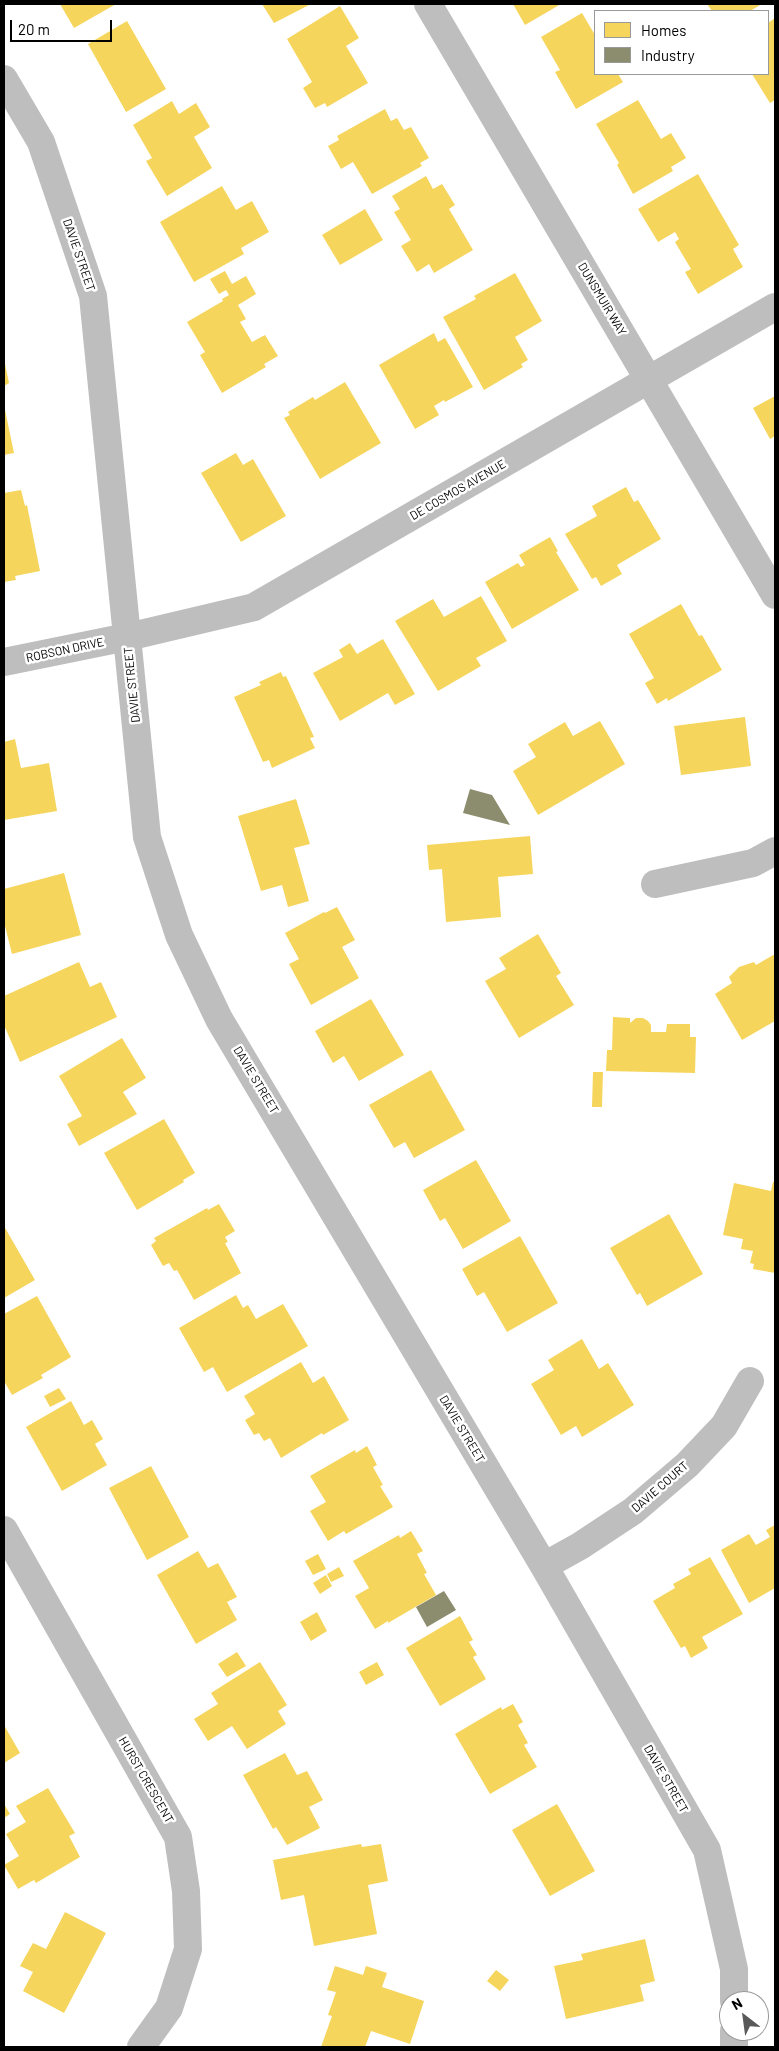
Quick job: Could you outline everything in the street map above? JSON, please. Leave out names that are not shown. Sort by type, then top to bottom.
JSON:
[{"type":"street","name":"DUNSMUIR WAY","points":[[428,4],[650,379],[775,595]]},
{"type":"street","name":"DAVIE STREET","points":[[4,79],[41,142],[92,296],[147,837],[179,935],[219,1019],[544,1566],[707,1850],[734,1969],[734,1991]]},
{"type":"street","name":"DE COSMOS AVENUE","points":[[127,637],[254,607],[775,307]]},
{"type":"street","name":"ROBSON DRIVE","points":[[4,662],[127,637]]},
{"type":"street","points":[[655,884],[753,864],[775,851]]},
{"type":"street","name":"DAVIE COURT","points":[[544,1566],[580,1546],[634,1511],[687,1465],[724,1426],[750,1381]]},
{"type":"street","name":"HURST CRESCENT","points":[[4,1530],[178,1837],[186,1891],[188,1949],[169,2008],[141,2047]]},
{"type":"building: Homes","points":[[60,4],[116,4],[74,28]]},
{"type":"building: Homes","points":[[262,4],[311,4],[274,23]]},
{"type":"building: Homes","points":[[513,4],[561,4],[525,25]]},
{"type":"building: Homes","points":[[707,4],[762,4],[752,10],[711,10]]},
{"type":"building: Homes","points":[[340,6],[359,38],[346,46],[368,83],[327,107],[325,103],[315,108],[303,88],[312,82],[287,39]]},
{"type":"building: Homes","points":[[582,13],[594,33],[594,75],[619,75],[623,82],[576,109],[555,72],[560,70],[541,37]]},
{"type":"building: Homes","points":[[775,18],[775,100],[770,103],[753,75],[769,75],[769,22]]},
{"type":"building: Homes","points":[[127,21],[166,89],[126,112],[88,44]]},
{"type":"building: Homes","points":[[638,100],[661,139],[671,133],[686,158],[671,167],[673,171],[633,194],[617,165],[619,163],[596,124]]},
{"type":"building: Homes","points":[[172,101],[179,114],[196,103],[210,127],[194,137],[212,168],[167,196],[146,161],[152,158],[133,125]]},
{"type":"building: Homes","points":[[385,109],[391,121],[397,118],[404,130],[411,127],[429,158],[420,163],[422,166],[372,194],[353,162],[341,169],[328,146],[339,140],[337,136]]},
{"type":"building: Homes","points":[[698,174],[739,245],[733,249],[743,267],[698,294],[685,272],[691,269],[675,242],[679,239],[675,232],[658,242],[638,209]]},
{"type":"building: Homes","points":[[426,176],[433,189],[442,184],[455,205],[449,209],[473,250],[434,273],[429,264],[417,272],[401,246],[411,240],[394,212],[400,209],[392,196]]},
{"type":"building: Homes","points":[[222,186],[236,210],[252,201],[269,232],[241,248],[244,254],[194,282],[160,222]]},
{"type":"building: Homes","points":[[365,209],[383,240],[340,265],[322,235]]},
{"type":"building: Homes","points":[[225,271],[232,284],[246,276],[256,294],[238,305],[246,319],[240,322],[252,342],[265,335],[278,356],[264,364],[266,367],[222,393],[200,355],[205,352],[187,322],[223,301],[222,299],[229,295],[226,290],[219,294],[210,279]]},
{"type":"building: Homes","points":[[515,273],[542,321],[515,337],[528,360],[521,364],[523,367],[484,390],[443,317],[476,299],[474,296]]},
{"type":"building: Homes","points":[[434,333],[438,342],[445,338],[473,387],[434,406],[439,415],[415,429],[379,365]]},
{"type":"building: Homes","points":[[4,359],[9,383],[4,386]]},
{"type":"building: Homes","points":[[345,382],[381,443],[320,479],[284,418],[290,415],[288,412],[313,397],[315,400]]},
{"type":"building: Homes","points":[[775,396],[775,436],[770,439],[753,408]]},
{"type":"building: Homes","points":[[4,405],[14,453],[4,455]]},
{"type":"building: Homes","points":[[236,453],[243,465],[253,459],[286,516],[241,542],[201,473]]},
{"type":"building: Homes","points":[[626,487],[634,502],[638,500],[661,539],[617,565],[622,574],[601,586],[596,577],[592,579],[565,534],[597,516],[592,506]]},
{"type":"building: Homes","points":[[21,490],[25,506],[27,505],[40,571],[15,576],[16,580],[4,582],[4,493]]},
{"type":"building: Homes","points":[[550,537],[558,551],[556,552],[579,590],[512,629],[485,582],[518,563],[521,567],[525,565],[519,555]]},
{"type":"building: Homes","points":[[481,596],[507,641],[476,658],[481,666],[438,691],[395,621],[433,599],[444,617]]},
{"type":"building: Homes","points":[[681,604],[699,636],[702,635],[722,670],[668,701],[667,698],[657,704],[645,683],[654,678],[629,634]]},
{"type":"building: Homes","points":[[383,639],[415,694],[395,705],[388,693],[340,721],[313,673],[343,657],[339,650],[350,643],[357,654]]},
{"type":"building: Homes","points":[[281,672],[283,677],[286,676],[314,737],[310,738],[315,748],[272,768],[269,760],[263,762],[234,697],[261,685],[259,682]]},
{"type":"building: Homes","points":[[745,717],[751,766],[681,775],[674,726]]},
{"type":"building: Homes","points":[[600,721],[625,764],[538,815],[513,771],[536,757],[528,744],[565,722],[573,736]]},
{"type":"building: Homes","points":[[15,739],[21,768],[49,763],[57,811],[4,820],[4,742]]},
{"type":"building: Homes","points":[[296,799],[310,844],[294,848],[309,901],[288,907],[282,885],[261,891],[238,816]]},
{"type":"building: Homes","points":[[530,836],[533,874],[498,877],[501,917],[446,922],[442,869],[429,870],[427,845]]},
{"type":"building: Homes","points":[[64,873],[81,935],[12,954],[4,922],[4,889]]},
{"type":"building: Homes","points":[[337,907],[355,940],[342,947],[359,978],[311,1005],[289,964],[299,959],[285,933]]},
{"type":"building: Homes","points":[[538,934],[561,973],[556,976],[574,1005],[519,1038],[485,981],[506,969],[499,958]]},
{"type":"building: Homes","points":[[775,954],[775,1021],[742,1040],[715,994],[732,983],[729,977],[739,967],[754,962],[756,965]]},
{"type":"building: Homes","points":[[79,962],[90,987],[101,982],[117,1017],[20,1062],[4,1025],[4,996]]},
{"type":"building: Homes","points":[[371,999],[404,1055],[359,1081],[344,1056],[333,1063],[315,1031]]},
{"type":"building: Homes","points":[[613,1017],[630,1018],[630,1023],[636,1018],[643,1018],[651,1025],[651,1032],[666,1032],[667,1024],[690,1024],[690,1037],[696,1037],[695,1073],[606,1071],[607,1050],[612,1050]]},
{"type":"building: Homes","points":[[122,1038],[146,1078],[123,1092],[137,1114],[79,1146],[67,1124],[82,1116],[59,1076]]},
{"type":"building: Homes","points":[[431,1070],[465,1130],[414,1158],[405,1142],[394,1148],[369,1105]]},
{"type":"building: Homes","points":[[593,1072],[603,1072],[602,1107],[592,1107]]},
{"type":"building: Homes","points":[[164,1119],[195,1173],[183,1180],[184,1182],[137,1210],[104,1153]]},
{"type":"building: Homes","points":[[476,1160],[511,1221],[463,1249],[445,1218],[440,1221],[423,1190]]},
{"type":"building: Homes","points":[[773,1182],[775,1182],[775,1273],[753,1269],[754,1264],[750,1263],[753,1251],[741,1249],[743,1239],[723,1235],[734,1183],[771,1191]]},
{"type":"building: Homes","points":[[219,1204],[235,1231],[225,1237],[228,1242],[225,1243],[241,1273],[194,1300],[177,1270],[174,1271],[169,1263],[163,1266],[151,1245],[156,1241],[154,1238],[207,1208],[208,1210]]},
{"type":"building: Homes","points":[[669,1214],[703,1274],[647,1306],[640,1293],[637,1295],[610,1248]]},
{"type":"building: Homes","points":[[4,1226],[35,1280],[4,1298]]},
{"type":"building: Homes","points":[[520,1236],[558,1303],[507,1332],[484,1292],[477,1296],[462,1269]]},
{"type":"building: Homes","points":[[236,1295],[243,1308],[248,1305],[256,1319],[283,1304],[308,1346],[227,1392],[213,1367],[204,1372],[179,1328]]},
{"type":"building: Homes","points":[[37,1296],[71,1357],[41,1375],[43,1378],[12,1395],[4,1381],[4,1314]]},
{"type":"building: Homes","points":[[582,1339],[599,1369],[608,1363],[634,1405],[582,1437],[576,1426],[561,1435],[531,1384],[554,1370],[548,1360]]},
{"type":"building: Homes","points":[[301,1362],[313,1383],[324,1376],[349,1420],[323,1435],[322,1433],[281,1458],[270,1438],[264,1441],[259,1433],[254,1435],[245,1420],[255,1414],[244,1396]]},
{"type":"building: Homes","points":[[59,1388],[66,1399],[50,1407],[44,1396]]},
{"type":"building: Homes","points":[[71,1401],[84,1425],[92,1420],[103,1439],[95,1444],[107,1465],[62,1491],[26,1427]]},
{"type":"building: Homes","points":[[367,1446],[377,1465],[373,1467],[383,1485],[380,1486],[393,1507],[346,1534],[344,1531],[328,1541],[310,1511],[326,1502],[310,1476],[355,1450],[356,1453]]},
{"type":"building: Homes","points":[[151,1466],[189,1537],[147,1560],[109,1488]]},
{"type":"building: Homes","points":[[775,1525],[775,1588],[749,1603],[721,1550],[749,1534],[756,1545],[770,1537],[766,1530]]},
{"type":"building: Homes","points":[[411,1531],[423,1551],[417,1554],[427,1573],[424,1574],[436,1595],[375,1629],[355,1596],[369,1588],[353,1561],[399,1535],[400,1538]]},
{"type":"building: Homes","points":[[198,1551],[208,1568],[218,1563],[237,1597],[227,1602],[237,1620],[196,1644],[157,1575]]},
{"type":"building: Homes","points":[[318,1554],[326,1569],[313,1575],[305,1561]]},
{"type":"building: Homes","points":[[710,1557],[743,1614],[702,1637],[708,1648],[691,1658],[685,1646],[681,1648],[653,1601],[675,1588],[673,1584],[691,1574],[688,1569]]},
{"type":"building: Homes","points":[[339,1567],[344,1576],[331,1582],[327,1574]]},
{"type":"building: Homes","points":[[326,1575],[332,1586],[320,1594],[313,1583]]},
{"type":"building: Homes","points":[[317,1612],[327,1631],[311,1641],[300,1622]]},
{"type":"building: Homes","points":[[460,1616],[473,1640],[469,1642],[477,1655],[473,1657],[486,1679],[440,1706],[406,1648]]},
{"type":"building: Homes","points":[[237,1652],[246,1666],[227,1677],[218,1664]]},
{"type":"building: Homes","points":[[260,1662],[287,1705],[278,1711],[286,1724],[247,1749],[232,1726],[208,1741],[194,1719],[218,1704],[211,1693]]},
{"type":"building: Homes","points":[[377,1662],[384,1675],[366,1685],[359,1672]]},
{"type":"building: Homes","points":[[513,1704],[523,1722],[518,1725],[528,1743],[524,1745],[537,1767],[490,1794],[455,1734],[501,1707],[502,1710]]},
{"type":"building: Homes","points":[[4,1725],[20,1753],[4,1763]]},
{"type":"building: Homes","points":[[285,1753],[297,1775],[307,1771],[323,1800],[309,1807],[320,1828],[287,1845],[276,1827],[273,1829],[243,1775]]},
{"type":"building: Homes","points":[[48,1788],[75,1833],[69,1836],[80,1857],[36,1883],[34,1880],[18,1889],[4,1865],[19,1856],[6,1834],[26,1822],[16,1806]]},
{"type":"building: Homes","points":[[4,1804],[10,1814],[4,1818]]},
{"type":"building: Homes","points":[[557,1804],[595,1871],[550,1896],[512,1830]]},
{"type":"building: Homes","points":[[361,1844],[362,1847],[381,1844],[388,1881],[368,1885],[377,1934],[314,1946],[304,1895],[281,1900],[273,1860]]},
{"type":"building: Homes","points":[[65,1912],[106,1933],[64,2013],[23,1991],[33,1972],[20,1966],[33,1943],[46,1949]]},
{"type":"building: Homes","points":[[645,1939],[655,1981],[640,1985],[644,2001],[566,2019],[554,1966],[583,1960],[581,1954]]},
{"type":"building: Homes","points":[[335,1966],[363,1975],[366,1966],[387,1973],[382,1987],[424,2001],[410,2044],[371,2031],[365,2047],[321,2047],[332,2016],[328,2015],[336,1992],[327,1990]]},
{"type":"building: Homes","points":[[496,1970],[509,1980],[500,1991],[487,1981]]},
{"type":"building: Industry","points":[[470,789],[492,795],[510,825],[463,813]]},
{"type":"building: Industry","points":[[444,1591],[456,1610],[427,1627],[416,1607]]}]
